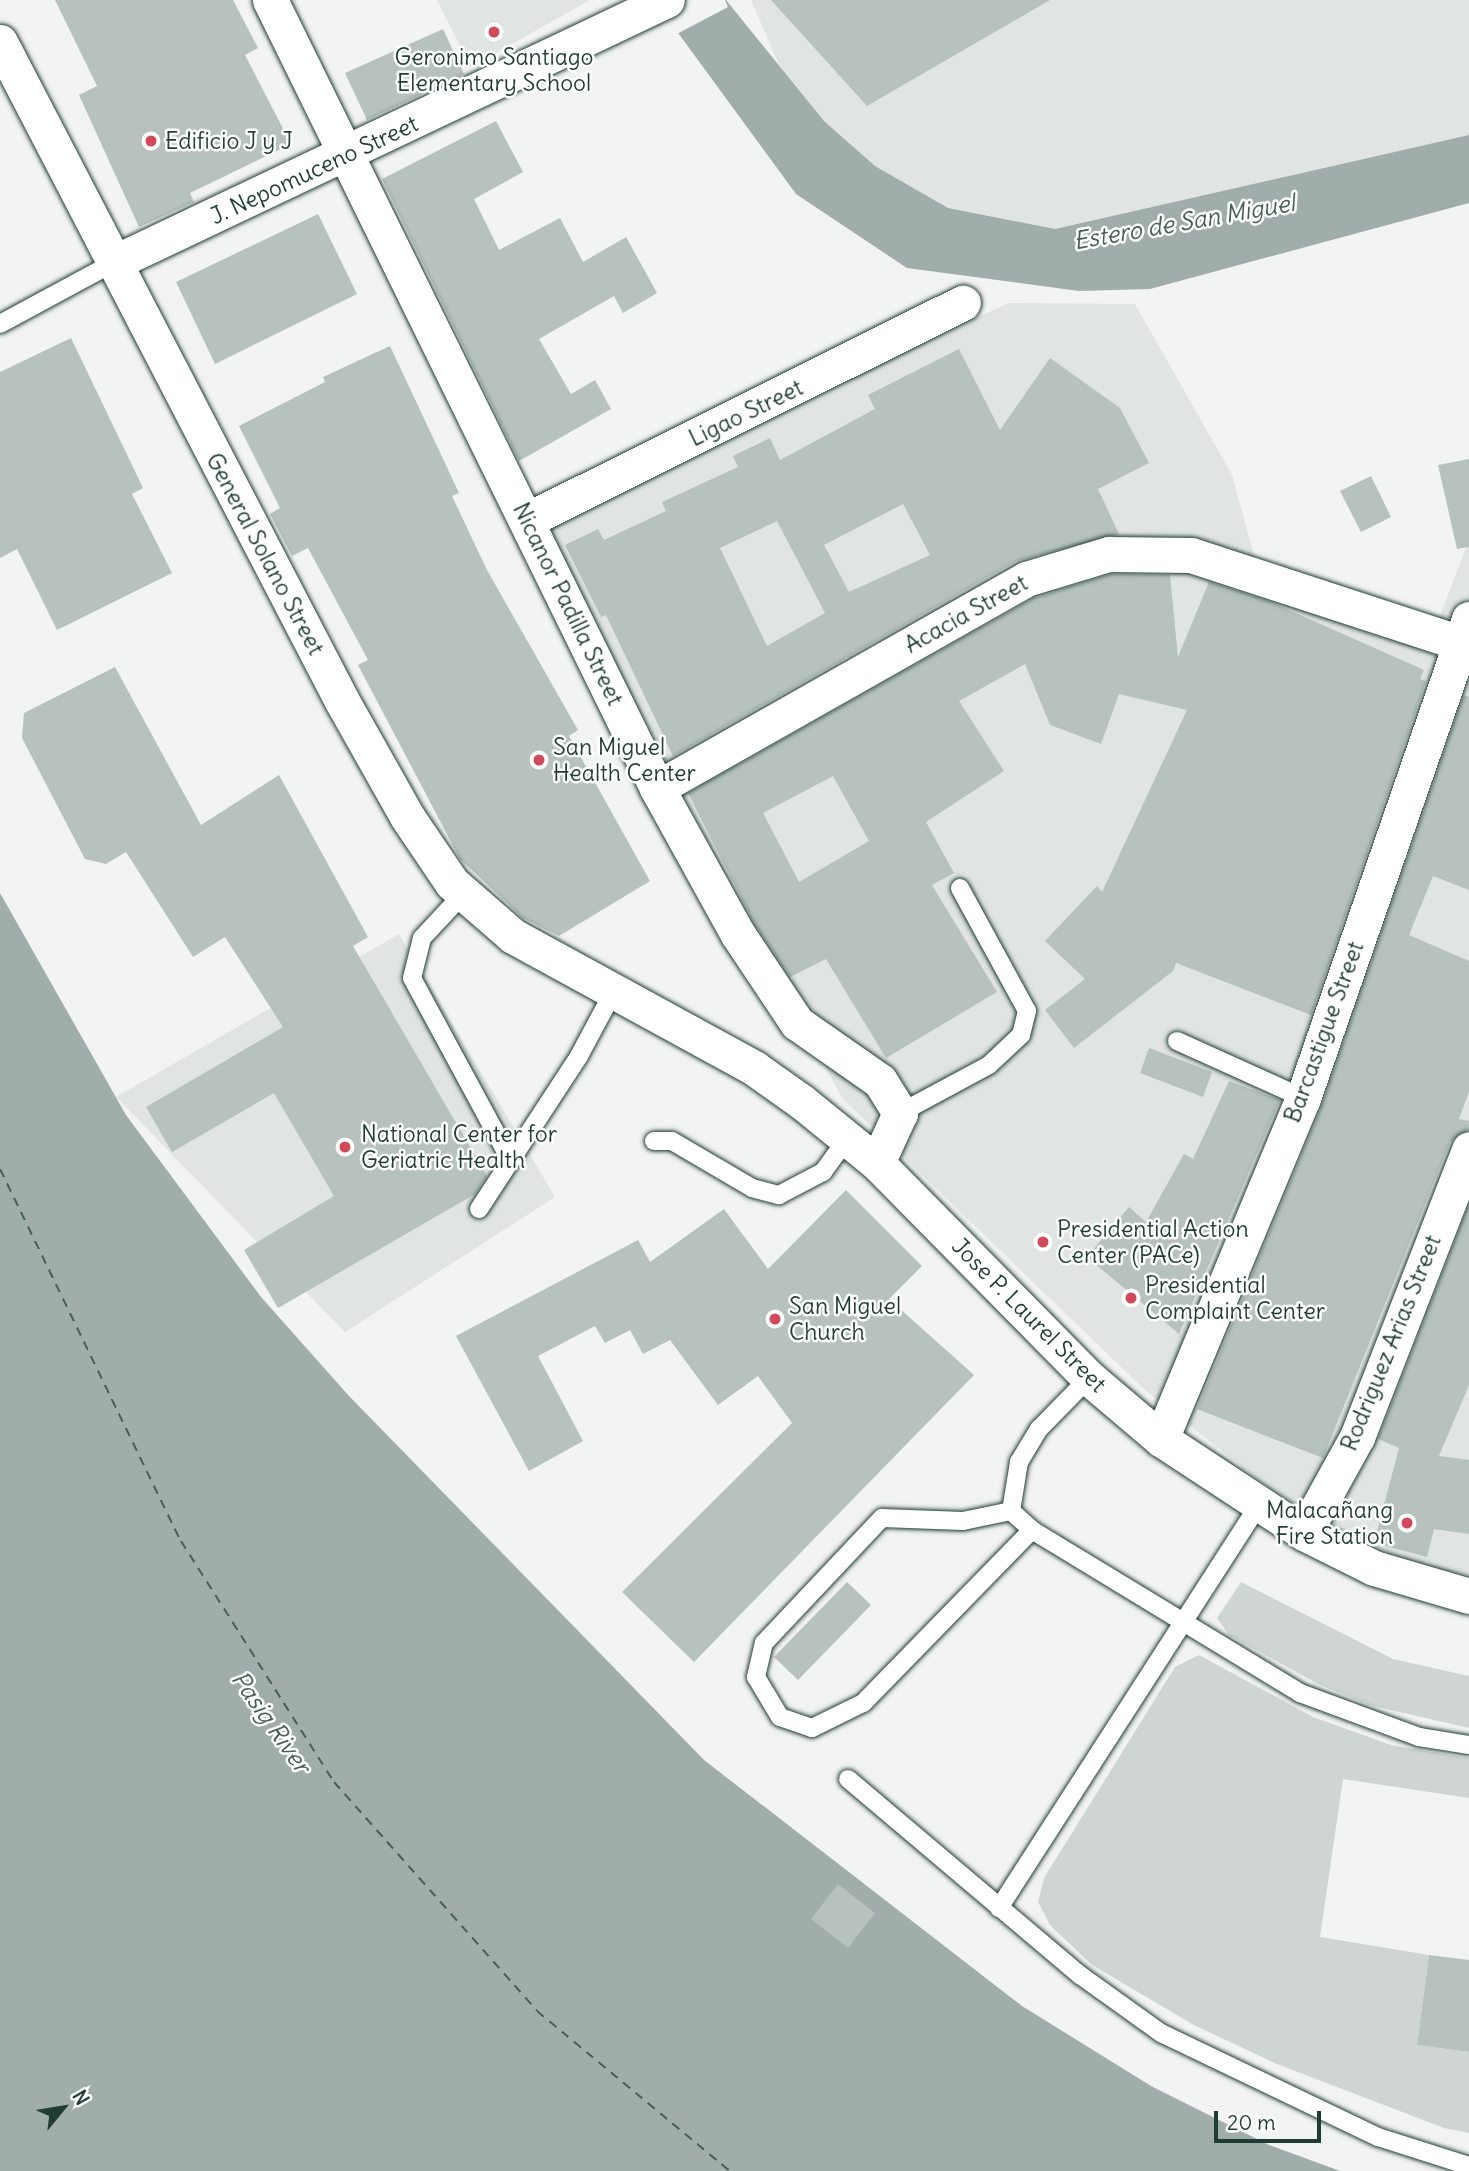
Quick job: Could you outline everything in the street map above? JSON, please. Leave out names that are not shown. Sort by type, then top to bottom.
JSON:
[{"type":"street","name":"Nicanor Padilla Street","points":[[270,0],[657,788],[737,933],[797,1023],[880,1082],[900,1113]]},
{"type":"street","name":"J. Nepomuceno Street","points":[[113,263],[347,155],[658,5]]},
{"type":"street","name":"General Solano Street","points":[[0,42],[381,772],[415,829],[464,893],[513,936],[615,989]]},
{"type":"street","name":"Ligao Street","points":[[527,520],[963,303]]},
{"type":"street","name":"Acacia Street","points":[[657,788],[1026,579],[1109,554],[1191,555],[1465,631]]},
{"type":"street","name":"Barcastigue Street","points":[[1161,1439],[1303,1098],[1465,631]]},
{"type":"street","name":"Jose P. Laurel Street","points":[[615,989],[754,1068],[877,1163],[1089,1378],[1161,1439],[1258,1506],[1304,1533],[1374,1568],[1469,1596]]},
{"type":"street","points":[[877,1163],[900,1113]]},
{"type":"street","name":"Rodriguez Arias Street","points":[[1304,1533],[1357,1437],[1469,1149]]},
{"type":"lane","name":"J. Nepomuceno Street","points":[[0,324],[113,263]]},
{"type":"lane","points":[[900,1113],[989,1065],[1021,1035],[1027,1010],[960,888]]},
{"type":"lane","points":[[464,893],[422,938],[412,978],[511,1161]]},
{"type":"lane","points":[[479,1209],[615,989]]},
{"type":"lane","points":[[1177,1041],[1303,1098]]},
{"type":"lane","points":[[654,1141],[672,1141],[752,1188],[779,1195],[823,1172],[847,1139]]},
{"type":"lane","points":[[1011,1510],[1019,1462],[1039,1429],[1089,1378]]},
{"type":"lane","points":[[999,1908],[1184,1626],[1258,1506]]},
{"type":"lane","points":[[1011,1510],[963,1521],[882,1518],[764,1643],[756,1677],[780,1717],[812,1728],[863,1703],[1032,1530]]},
{"type":"lane","points":[[1011,1510],[1032,1530],[1184,1626],[1300,1693],[1419,1737],[1469,1745]]},
{"type":"lane","points":[[848,1779],[999,1908],[1161,2034],[1378,2137],[1469,2166]]},
{"type":"shaded area","name":"Geronimo Santiago Elementary School","points":[[437,0],[590,0],[471,67]]},
{"type":"shaded area","points":[[751,0],[1469,0],[1469,135],[1055,229],[947,208],[875,166],[824,121],[779,65]]},
{"type":"shaded area","points":[[1008,303],[1135,304],[1232,475],[1255,559],[1427,650],[1469,540],[1469,1575],[1430,1568],[1344,1536],[1256,1478],[1145,1390],[842,1098],[544,528]]},
{"type":"shaded area","name":"National Center for Geriatric Health","points":[[399,934],[555,1197],[345,1332],[116,1097]]},
{"type":"shaded area","points":[[1241,1582],[1393,1659],[1469,1676],[1469,1728],[1369,1705],[1320,1685],[1229,1635],[1217,1618]]},
{"type":"shaded area","points":[[1199,1655],[1313,1717],[1391,1745],[1469,1758],[1469,1798],[1343,1779],[1320,1937],[1429,1955],[1417,2045],[1469,2052],[1469,2133],[1444,2128],[1277,2064],[1194,2025],[1092,1965],[1050,1925],[1038,1902],[1044,1878],[1175,1667]]},
{"type":"water","name":"Estero de San Miguel","points":[[654,0],[726,0],[824,121],[875,166],[948,208],[1055,229],[1469,135],[1469,203],[1150,289],[1079,291],[907,268],[796,194]]},
{"type":"water","name":"Pasig River","points":[[0,893],[126,1115],[261,1297],[349,1396],[704,1760],[1022,2006],[1151,2086],[1269,2145],[1340,2171],[0,2171]]},
{"type":"pier","points":[[651,0],[725,0],[728,7],[675,35]]},
{"type":"building","points":[[55,0],[233,0],[258,48],[245,55],[291,144],[190,193],[194,202],[139,227],[79,95],[97,86]]},
{"type":"building","points":[[771,0],[1050,0],[867,106]]},
{"type":"building","points":[[443,29],[464,74],[367,120],[345,73]]},
{"type":"building","points":[[496,121],[523,172],[474,199],[499,250],[560,218],[583,262],[626,237],[657,293],[623,313],[614,296],[539,339],[571,394],[595,380],[611,409],[519,461],[382,179]]},
{"type":"building","points":[[318,214],[357,294],[215,364],[176,282]]},
{"type":"building","points":[[71,338],[143,488],[132,494],[172,573],[57,630],[17,549],[0,558],[0,372]]},
{"type":"building","points":[[390,346],[459,493],[452,496],[487,570],[578,730],[569,736],[650,881],[559,936],[523,918],[460,859],[358,665],[368,660],[308,548],[292,556],[270,514],[280,508],[239,426],[325,382],[323,377]]},
{"type":"building","points":[[959,349],[1000,430],[1050,358],[1120,408],[1149,463],[1098,489],[1119,534],[1016,561],[673,756],[606,615],[601,617],[565,545],[598,529],[604,540],[666,511],[662,502],[738,467],[733,456],[770,438],[780,460],[875,409],[868,395]],"holes":[[[903,504],[930,555],[849,592],[824,545]],[[777,521],[825,613],[767,646],[720,548]]]},
{"type":"building","points":[[1469,459],[1469,547],[1457,549],[1438,465]]},
{"type":"building","points":[[1371,476],[1391,517],[1361,532],[1340,491]]},
{"type":"building","points":[[1112,574],[1170,575],[1178,657],[1209,582],[1269,601],[1424,670],[1420,679],[1426,681],[1311,1015],[1176,963],[1173,971],[1074,1048],[1045,1010],[1085,979],[1045,941],[1097,886],[1102,892],[1187,710],[1119,694],[1101,744],[1050,725],[1025,664],[959,701],[1004,771],[926,822],[954,873],[932,885],[997,992],[886,1058],[826,959],[790,977],[754,923],[688,793],[1034,598]],"holes":[[[833,776],[869,841],[799,882],[763,813]]]},
{"type":"building","points":[[115,667],[201,825],[279,775],[368,937],[353,946],[487,1176],[475,1194],[278,1308],[244,1250],[334,1196],[274,1093],[172,1152],[146,1107],[283,1027],[225,937],[193,957],[126,852],[106,864],[85,859],[22,738],[24,713]]},
{"type":"building","points":[[1464,695],[1469,697],[1469,890],[1433,876],[1409,935],[1469,961],[1469,1091],[1459,1119],[1469,1121],[1469,1129],[1450,1142],[1323,1458],[1197,1409],[1322,1105]]},
{"type":"building","points":[[1149,1048],[1212,1072],[1203,1097],[1140,1073]]},
{"type":"building","points":[[1229,1081],[1280,1100],[1179,1334],[1087,1257],[1129,1207],[1146,1222],[1184,1154],[1193,1159]]},
{"type":"building","points":[[846,1190],[922,1266],[889,1299],[974,1375],[694,1662],[622,1592],[792,1423],[758,1376],[718,1405],[670,1340],[643,1354],[630,1330],[605,1343],[595,1326],[538,1356],[583,1441],[529,1471],[456,1336],[638,1240],[650,1262],[724,1209],[768,1269]]},
{"type":"building","points":[[1469,1205],[1469,1385],[1439,1456],[1469,1460],[1469,1534],[1434,1529],[1427,1557],[1374,1543],[1399,1448],[1378,1439]]},
{"type":"building","points":[[847,1582],[871,1605],[798,1680],[774,1657]]},
{"type":"building","points":[[838,1884],[875,1913],[848,1948],[811,1919]]},
{"type":"building","points":[[1429,1955],[1469,1960],[1469,2052],[1417,2045]]},
{"type":"ferry route","points":[[0,1169],[181,1541],[334,1782],[537,2011],[730,2171]]},
{"type":"place","name":"Geronimo Santiago Elementary School","points":[[494,32]]},
{"type":"place","name":"Edificio J y J","points":[[151,141]]},
{"type":"place","name":"San Miguel Health Center","points":[[539,760]]},
{"type":"place","name":"National Center for Geriatric Health","points":[[345,1147]]},
{"type":"place","name":"Presidential Action Center (PACe)","points":[[1043,1242]]},
{"type":"place","name":"Presidential Complaint Center","points":[[1131,1298]]},
{"type":"place","name":"San Miguel Church","points":[[775,1319]]},
{"type":"place","name":"Malacañang Fire Station","points":[[1407,1523]]}]
